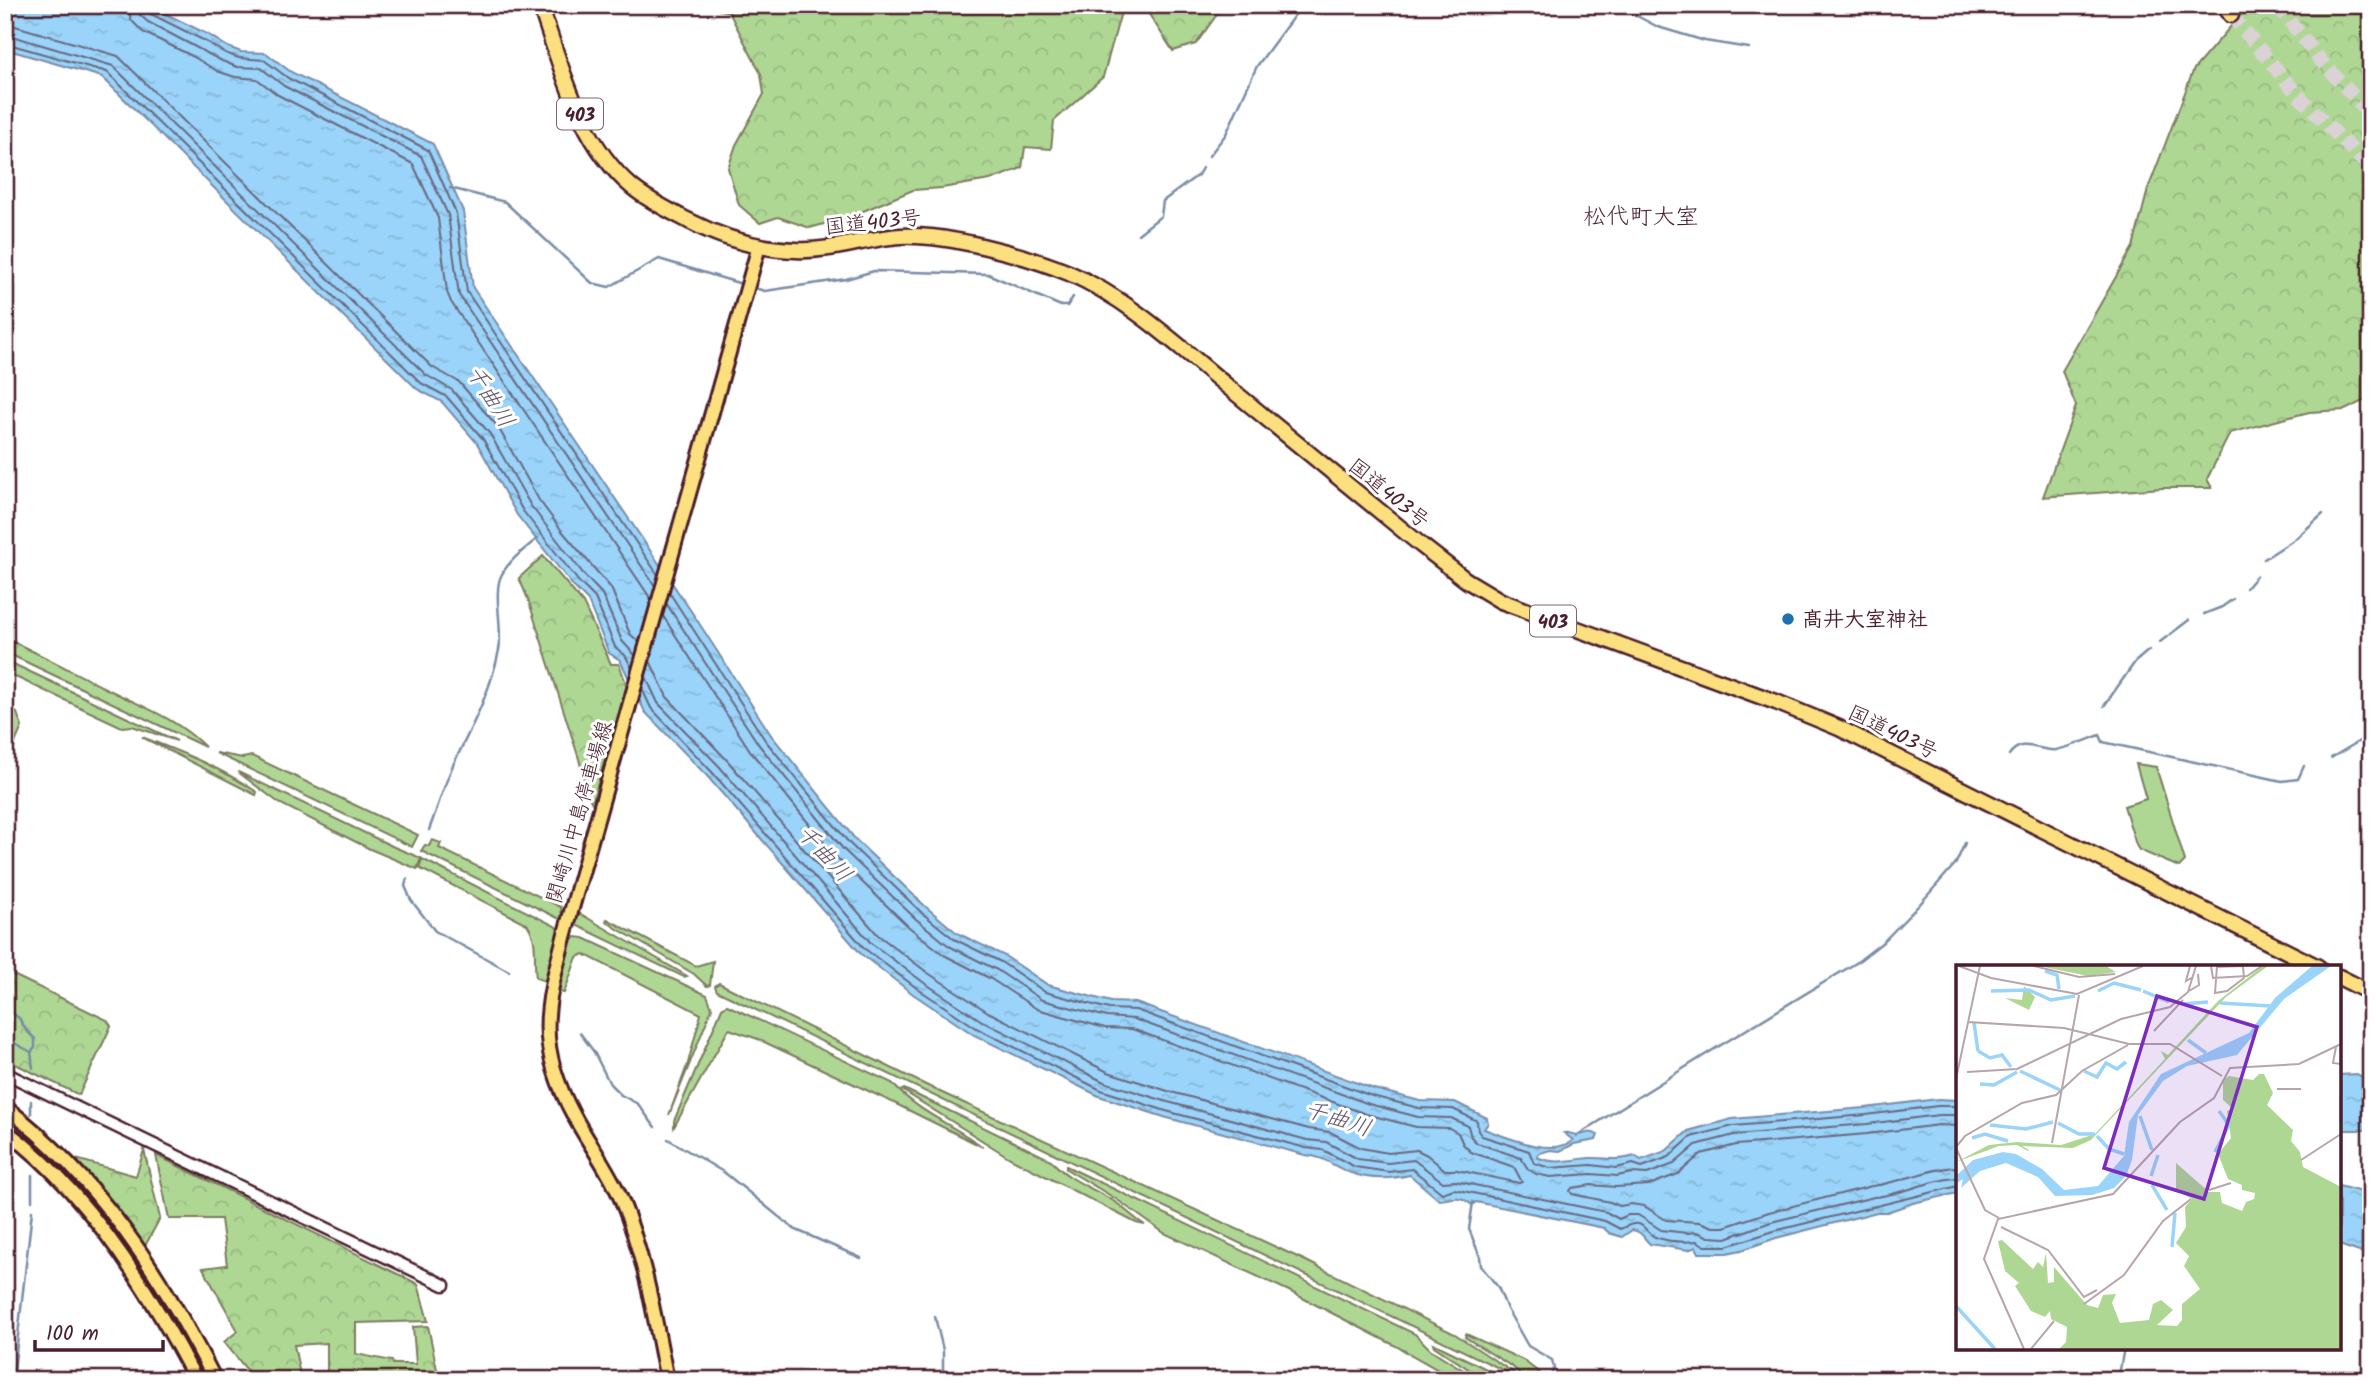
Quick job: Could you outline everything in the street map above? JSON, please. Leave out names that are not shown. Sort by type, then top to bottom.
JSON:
[{"type":"highway","name":"国道403号","points":[[540,5],[572,98],[593,139],[617,172],[641,194],[678,215],[757,252],[834,248],[900,236],[937,237],[1008,254],[1069,273],[1129,305],[1421,545],[1466,580],[1500,601],[1776,702],[1839,728],[2314,965]]},
{"type":"highway","points":[[2341,978],[2371,993]]},
{"type":"main road","name":"関崎川中島停車場線","points":[[667,1380],[631,1224],[620,1196],[557,1082],[546,1035],[547,1010],[569,918],[757,252]]},
{"type":"main road","points":[[5,1107],[36,1130],[61,1155],[118,1221],[167,1294],[215,1380]]},
{"type":"main road","points":[[5,1130],[50,1169],[107,1236],[154,1308],[195,1380]]},
{"type":"street","points":[[5,1073],[444,1285]]},
{"type":"green space","points":[[701,5],[1123,5],[1103,77],[1054,121],[1051,149],[1025,147],[1022,168],[990,180],[913,190],[849,217],[810,228],[778,217],[760,223],[739,205],[728,168],[736,145],[764,94],[761,74],[729,12]]},
{"type":"green space","points":[[1143,5],[1228,5],[1218,13],[1196,44],[1173,51]]},
{"type":"green space","points":[[2249,5],[2371,5],[2371,397],[2345,410],[2309,412],[2230,433],[2207,479],[2212,488],[2162,488],[2043,497],[2076,406],[2062,371],[2133,247],[2148,189],[2194,69]]},
{"type":"green space","points":[[543,556],[583,603],[611,664],[619,664],[627,686],[592,803],[519,578]]},
{"type":"green space","points":[[5,638],[159,714],[205,747],[5,652]]},
{"type":"green space","points":[[5,660],[177,741],[132,726],[122,727],[5,672]]},
{"type":"green space","points":[[5,707],[17,713],[22,727],[5,766]]},
{"type":"green space","points":[[142,737],[216,768],[257,792],[256,795]]},
{"type":"green space","points":[[216,753],[243,758],[252,756],[418,835],[412,847]]},
{"type":"green space","points":[[2136,764],[2156,767],[2185,861],[2179,867],[2139,850],[2136,845],[2124,806],[2146,799]]},
{"type":"green space","points":[[238,772],[421,858],[417,869],[370,849],[279,803]]},
{"type":"green space","points":[[432,840],[441,843],[439,848],[561,907],[562,920],[421,851],[425,845],[429,846]]},
{"type":"green space","points":[[422,859],[555,926],[559,930],[545,981],[536,978],[534,944],[527,924],[419,868]]},
{"type":"green space","points":[[579,913],[687,976],[684,977],[578,926],[575,923]]},
{"type":"green space","points":[[607,919],[696,966],[713,961],[710,985],[707,986],[694,974],[616,928],[606,921]]},
{"type":"green space","points":[[575,937],[584,938],[707,995],[712,1008],[669,1115],[688,1063],[701,1014],[584,954],[577,957],[564,993],[555,991],[563,953]]},
{"type":"green space","points":[[5,971],[107,1020],[111,1026],[79,1095],[5,1059]]},
{"type":"green space","points":[[719,983],[940,1092],[1304,1260],[1455,1334],[1514,1373],[1513,1375],[717,991],[715,986]]},
{"type":"green space","points":[[727,1005],[892,1083],[923,1110],[983,1147],[758,1039],[729,1029],[674,1127],[674,1121],[722,1008]]},
{"type":"green space","points":[[902,1090],[1051,1160],[1066,1174],[1118,1204],[1145,1225],[1136,1223],[1010,1158]]},
{"type":"green space","points":[[144,1150],[160,1218],[144,1248],[76,1159],[136,1176]]},
{"type":"green space","points":[[156,1155],[418,1284],[428,1321],[356,1323],[356,1354],[392,1361],[393,1364],[416,1364],[413,1327],[428,1326],[439,1379],[327,1380],[327,1343],[294,1345],[301,1380],[255,1380],[224,1342],[238,1331],[203,1268],[227,1265],[221,1219],[169,1219]]},
{"type":"green space","points":[[1066,1166],[1415,1334],[1430,1349],[1479,1380],[1456,1380],[1289,1291],[1164,1233],[1116,1199],[1066,1169]]},
{"type":"green space","points":[[1466,1334],[1523,1360],[1546,1378],[1545,1380],[1526,1380],[1514,1368],[1465,1337]]},
{"type":"green space","points":[[1433,1343],[1509,1380],[1485,1380]]},
{"type":"water","name":"千曲川","points":[[5,5],[148,5],[228,47],[241,52],[266,53],[291,72],[433,144],[463,211],[473,288],[695,617],[771,735],[855,839],[957,933],[1005,956],[1048,985],[1111,1002],[1136,1003],[1374,1089],[1420,1101],[1455,1102],[1487,1118],[1488,1123],[1484,1129],[1517,1141],[1554,1147],[1573,1140],[1564,1133],[1598,1135],[1596,1140],[1574,1144],[1560,1151],[1550,1150],[1537,1157],[1549,1161],[1621,1159],[1635,1156],[1641,1160],[1666,1151],[1688,1131],[1732,1119],[1938,1099],[1956,1100],[1956,1193],[1776,1238],[1742,1250],[1699,1253],[1696,1247],[1688,1250],[1650,1244],[1641,1234],[1632,1230],[1622,1237],[1609,1233],[1604,1228],[1476,1202],[1472,1205],[1459,1198],[1439,1200],[1410,1175],[1380,1178],[1358,1175],[1318,1158],[1164,1117],[1099,1096],[974,1035],[913,994],[861,954],[707,776],[645,712],[620,660],[609,653],[588,601],[517,515],[477,443],[442,402],[417,389],[102,77],[5,49]]},
{"type":"water","points":[[2357,1074],[2371,1082],[2371,1130],[2341,1130],[2341,1075]]},
{"type":"water","points":[[2341,1187],[2361,1192],[2371,1201],[2371,1256],[2341,1246]]},
{"type":"waterway","points":[[1209,156],[1226,134],[1257,66],[1302,5]]},
{"type":"waterway","points":[[1616,5],[1658,27],[1705,41],[1749,48]]},
{"type":"waterway","points":[[1138,234],[1161,216],[1163,201],[1198,175],[1202,168]]},
{"type":"waterway","points":[[450,188],[505,202],[592,283],[609,287],[659,259],[745,285]]},
{"type":"waterway","points":[[751,287],[765,291],[846,279],[874,271],[988,274],[1061,306],[1067,306],[1073,297]]},
{"type":"waterway","points":[[2264,559],[2295,539],[2323,514]]},
{"type":"waterway","points":[[429,830],[450,773],[491,680],[500,641],[498,592],[501,576],[513,560],[538,538]]},
{"type":"waterway","points":[[2246,588],[2256,576]]},
{"type":"waterway","points":[[2204,614],[2233,599]]},
{"type":"waterway","points":[[2160,642],[2189,620]]},
{"type":"waterway","points":[[2104,706],[2135,662],[2149,650]]},
{"type":"waterway","points":[[2331,758],[2371,734]]},
{"type":"waterway","points":[[2009,755],[2019,746],[2056,750],[2100,735],[2103,742],[2282,781],[2298,779],[2304,766]]},
{"type":"waterway","points":[[1576,1136],[1856,963],[1883,942],[1919,905],[1956,863],[1965,843]]},
{"type":"waterway","points":[[407,879],[405,886],[411,900],[435,931],[509,971]]},
{"type":"waterway","points":[[5,1008],[19,1018],[35,1039],[35,1048],[31,1052]]},
{"type":"waterway","points":[[580,1033],[594,1052],[610,1084],[621,1095],[638,1104],[655,1127]]},
{"type":"waterway","points":[[5,1038],[31,1052],[33,1068]]},
{"type":"waterway","points":[[31,1101],[31,1114]]},
{"type":"waterway","points":[[668,1139],[725,1173],[794,1229],[861,1258]]},
{"type":"waterway","points":[[32,1175],[32,1201]]},
{"type":"waterway","points":[[1473,1202],[1469,1229],[1481,1266],[1498,1287],[1528,1346],[1552,1360],[1554,1368],[1549,1380]]},
{"type":"waterway","points":[[13,1380],[32,1211]]},
{"type":"waterway","points":[[935,1317],[943,1350],[943,1380]]},
{"type":"waterway","points":[[2118,1380],[2124,1350]]},
{"type":"tunnel","points":[[2277,5],[2321,61],[2371,115]]},
{"type":"tunnel","points":[[2231,15],[2297,94],[2371,169]]},
{"type":"place","name":"髙井大室神社","points":[[1788,619]]},
{"type":"district","name":"松代町大室","points":[[1641,216]]}]
